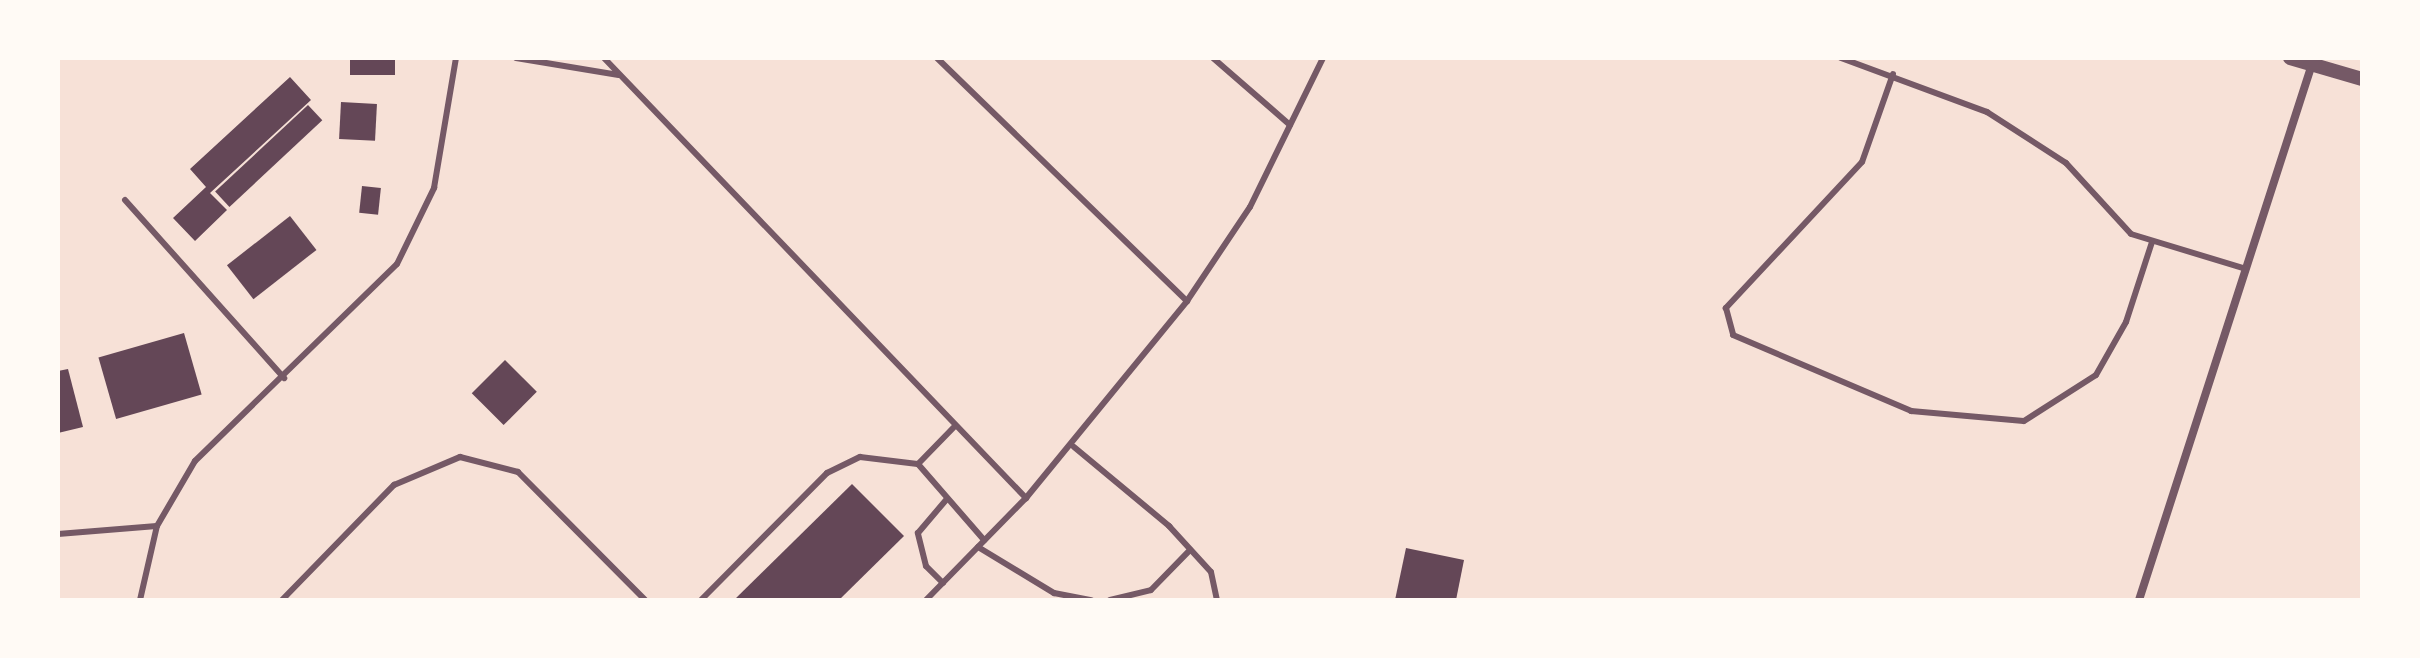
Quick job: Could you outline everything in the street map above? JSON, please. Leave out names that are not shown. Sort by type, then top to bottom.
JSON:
[{"type":"street","points":[[2290,58],[2362,79]]},
{"type":"street","points":[[2139,600],[2312,64]]},
{"type":"lane","points":[[140,600],[157,526],[195,461],[284,378],[397,264],[434,188],[456,58]]},
{"type":"lane","points":[[516,58],[620,75]]},
{"type":"lane","points":[[604,58],[1026,498]]},
{"type":"lane","points":[[937,58],[1187,301]]},
{"type":"lane","points":[[1213,58],[1290,125]]},
{"type":"lane","points":[[926,600],[1074,447],[1187,301],[1250,207],[1323,58]]},
{"type":"lane","points":[[1841,58],[1893,74],[1987,112],[2066,163],[2131,234],[2246,269]]},
{"type":"lane","points":[[1893,74],[1862,162],[1726,308],[1733,335],[1911,411],[2024,421],[2096,375],[2126,322],[2152,242]]},
{"type":"lane","points":[[125,200],[284,378]]},
{"type":"lane","points":[[918,464],[955,426]]},
{"type":"lane","points":[[1074,447],[1211,572],[1217,600]]},
{"type":"lane","points":[[282,600],[394,485],[460,457],[518,472],[645,600]]},
{"type":"lane","points":[[701,600],[827,473],[860,457],[918,464],[946,500],[984,540]]},
{"type":"lane","points":[[943,583],[926,566],[918,533],[946,500]]},
{"type":"lane","points":[[58,534],[157,526]]},
{"type":"lane","points":[[978,547],[1054,593],[1091,600]]},
{"type":"lane","points":[[1110,600],[1151,590],[1190,550]]},
{"type":"building","points":[[350,58],[395,58],[395,75],[350,75]]},
{"type":"building","points":[[290,77],[311,100],[210,193],[227,210],[195,241],[173,218],[206,187],[190,169]]},
{"type":"building","points":[[341,102],[377,104],[375,141],[339,139]]},
{"type":"building","points":[[308,105],[322,120],[229,207],[215,192]]},
{"type":"building","points":[[362,186],[381,188],[378,215],[359,213]]},
{"type":"building","points":[[290,216],[316,250],[253,299],[227,265]]},
{"type":"building","points":[[184,333],[202,395],[116,419],[98,358]]},
{"type":"building","points":[[505,360],[537,392],[504,425],[472,393]]},
{"type":"building","points":[[68,369],[83,427],[58,433],[58,371]]},
{"type":"building","points":[[852,484],[904,536],[839,600],[734,600]]},
{"type":"building","points":[[1406,548],[1464,560],[1456,600],[1395,600]]}]
